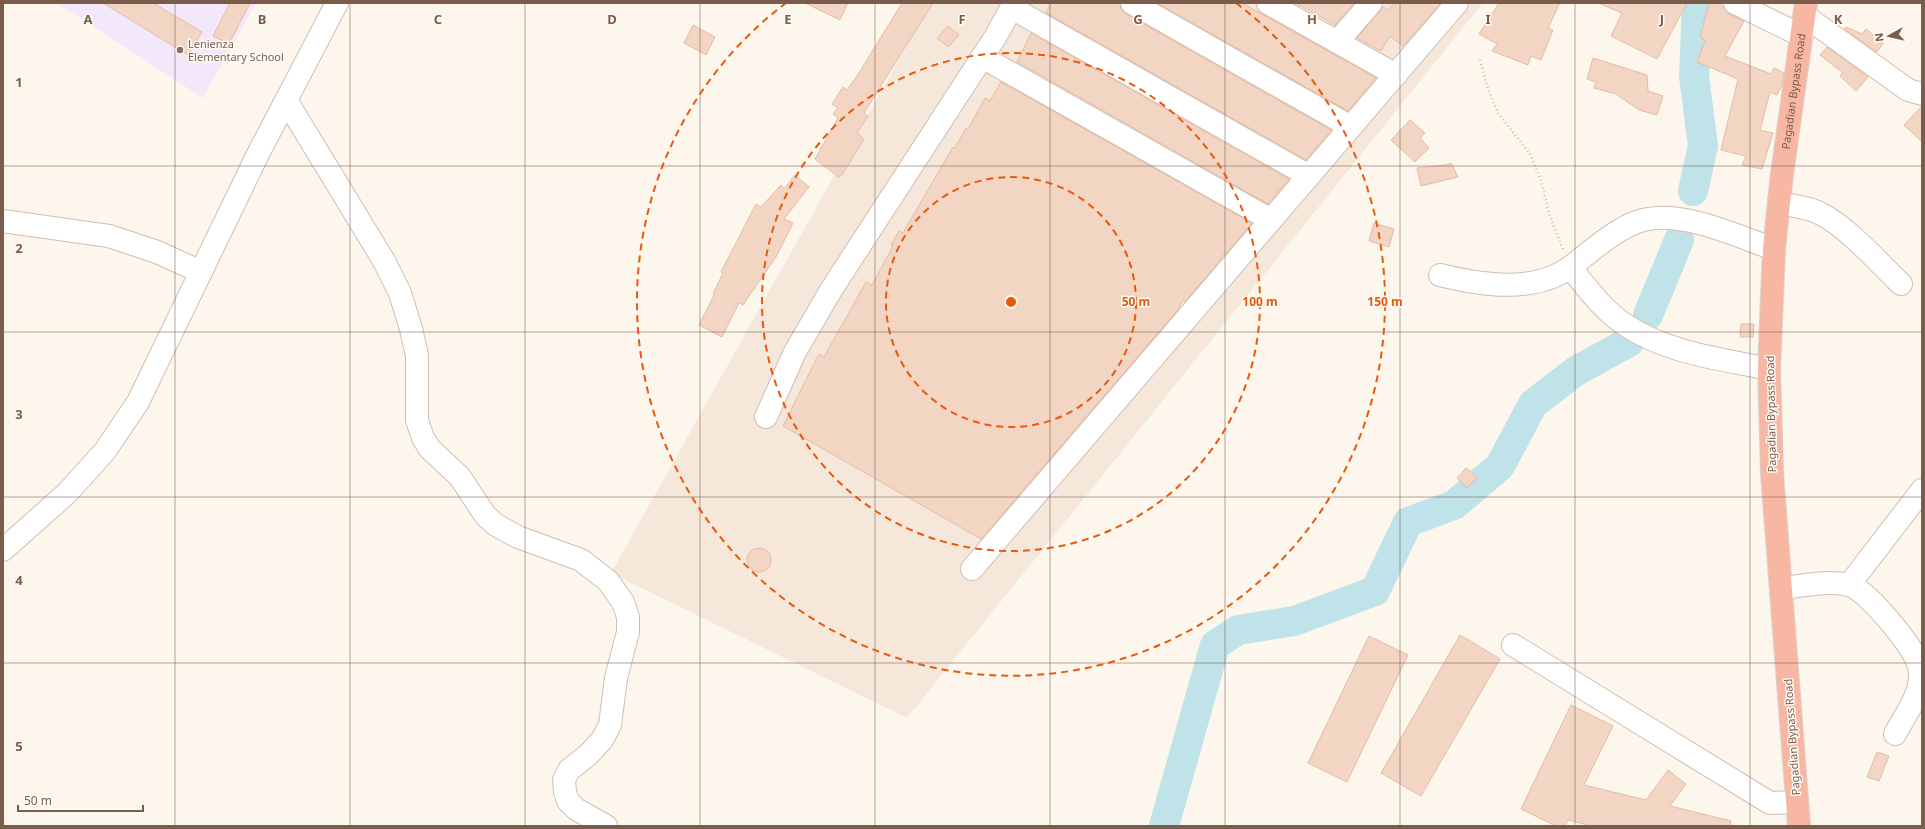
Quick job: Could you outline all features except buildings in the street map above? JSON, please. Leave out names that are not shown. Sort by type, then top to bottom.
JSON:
[{"type":"highway","name":"Pagadian Bypass Road","points":[[1799,826],[1772,473],[1769,369],[1774,249],[1804,18]]},
{"type":"street","points":[[3,550],[67,493],[104,452],[138,402],[258,154],[337,3]]},
{"type":"street","points":[[1132,3],[1351,127]]},
{"type":"street","points":[[1337,42],[1371,3]]},
{"type":"street","points":[[972,569],[1457,3]]},
{"type":"street","points":[[1735,3],[1804,18],[1908,90],[1922,94]]},
{"type":"street","points":[[1278,5],[1337,42],[1396,75]]},
{"type":"street","points":[[766,416],[795,352],[831,290],[982,57],[1013,6],[1309,176]]},
{"type":"street","points":[[982,57],[1271,220]]},
{"type":"street","points":[[286,100],[384,261],[400,293],[417,355],[417,420],[422,438],[430,449],[460,477],[485,515],[496,525],[518,538],[581,560],[608,582],[623,602],[628,617],[628,632],[616,678],[610,725],[602,740],[588,755],[569,770],[564,780],[565,792],[568,801],[576,809],[606,826]]},
{"type":"street","points":[[1779,203],[1812,210],[1824,215],[1839,226],[1901,284]]},
{"type":"street","points":[[1440,275],[1474,283],[1503,285],[1540,281],[1558,274],[1570,267],[1598,244],[1642,220],[1667,218],[1687,221],[1774,249]]},
{"type":"street","points":[[3,221],[109,236],[158,252],[201,272]]},
{"type":"street","points":[[1570,267],[1594,296],[1624,324],[1660,342],[1686,351],[1769,369]]},
{"type":"street","points":[[1849,585],[1922,490]]},
{"type":"street","points":[[1781,588],[1825,584],[1849,585],[1868,596],[1904,640],[1917,660],[1920,676],[1917,693],[1895,734]]},
{"type":"street","points":[[1513,645],[1770,803],[1797,802]]},
{"type":"path","points":[[1480,60],[1489,92],[1498,113],[1530,154],[1541,180],[1549,213],[1570,267]]},
{"type":"shaded area","name":"Lenienza Elementary School","points":[[57,3],[256,3],[203,98]]},
{"type":"shaded area","points":[[931,3],[1483,3],[907,718],[611,573]]},
{"type":"waterway","points":[[1693,191],[1703,146],[1694,76],[1697,3]]},
{"type":"waterway","points":[[1648,315],[1679,240]]},
{"type":"waterway","points":[[1164,826],[1215,645],[1238,630],[1294,621],[1375,591],[1408,522],[1454,505],[1500,466],[1533,404],[1576,371],[1629,342]]},
{"type":"place","name":"Lenienza Elementary School","points":[[180,50]]}]
